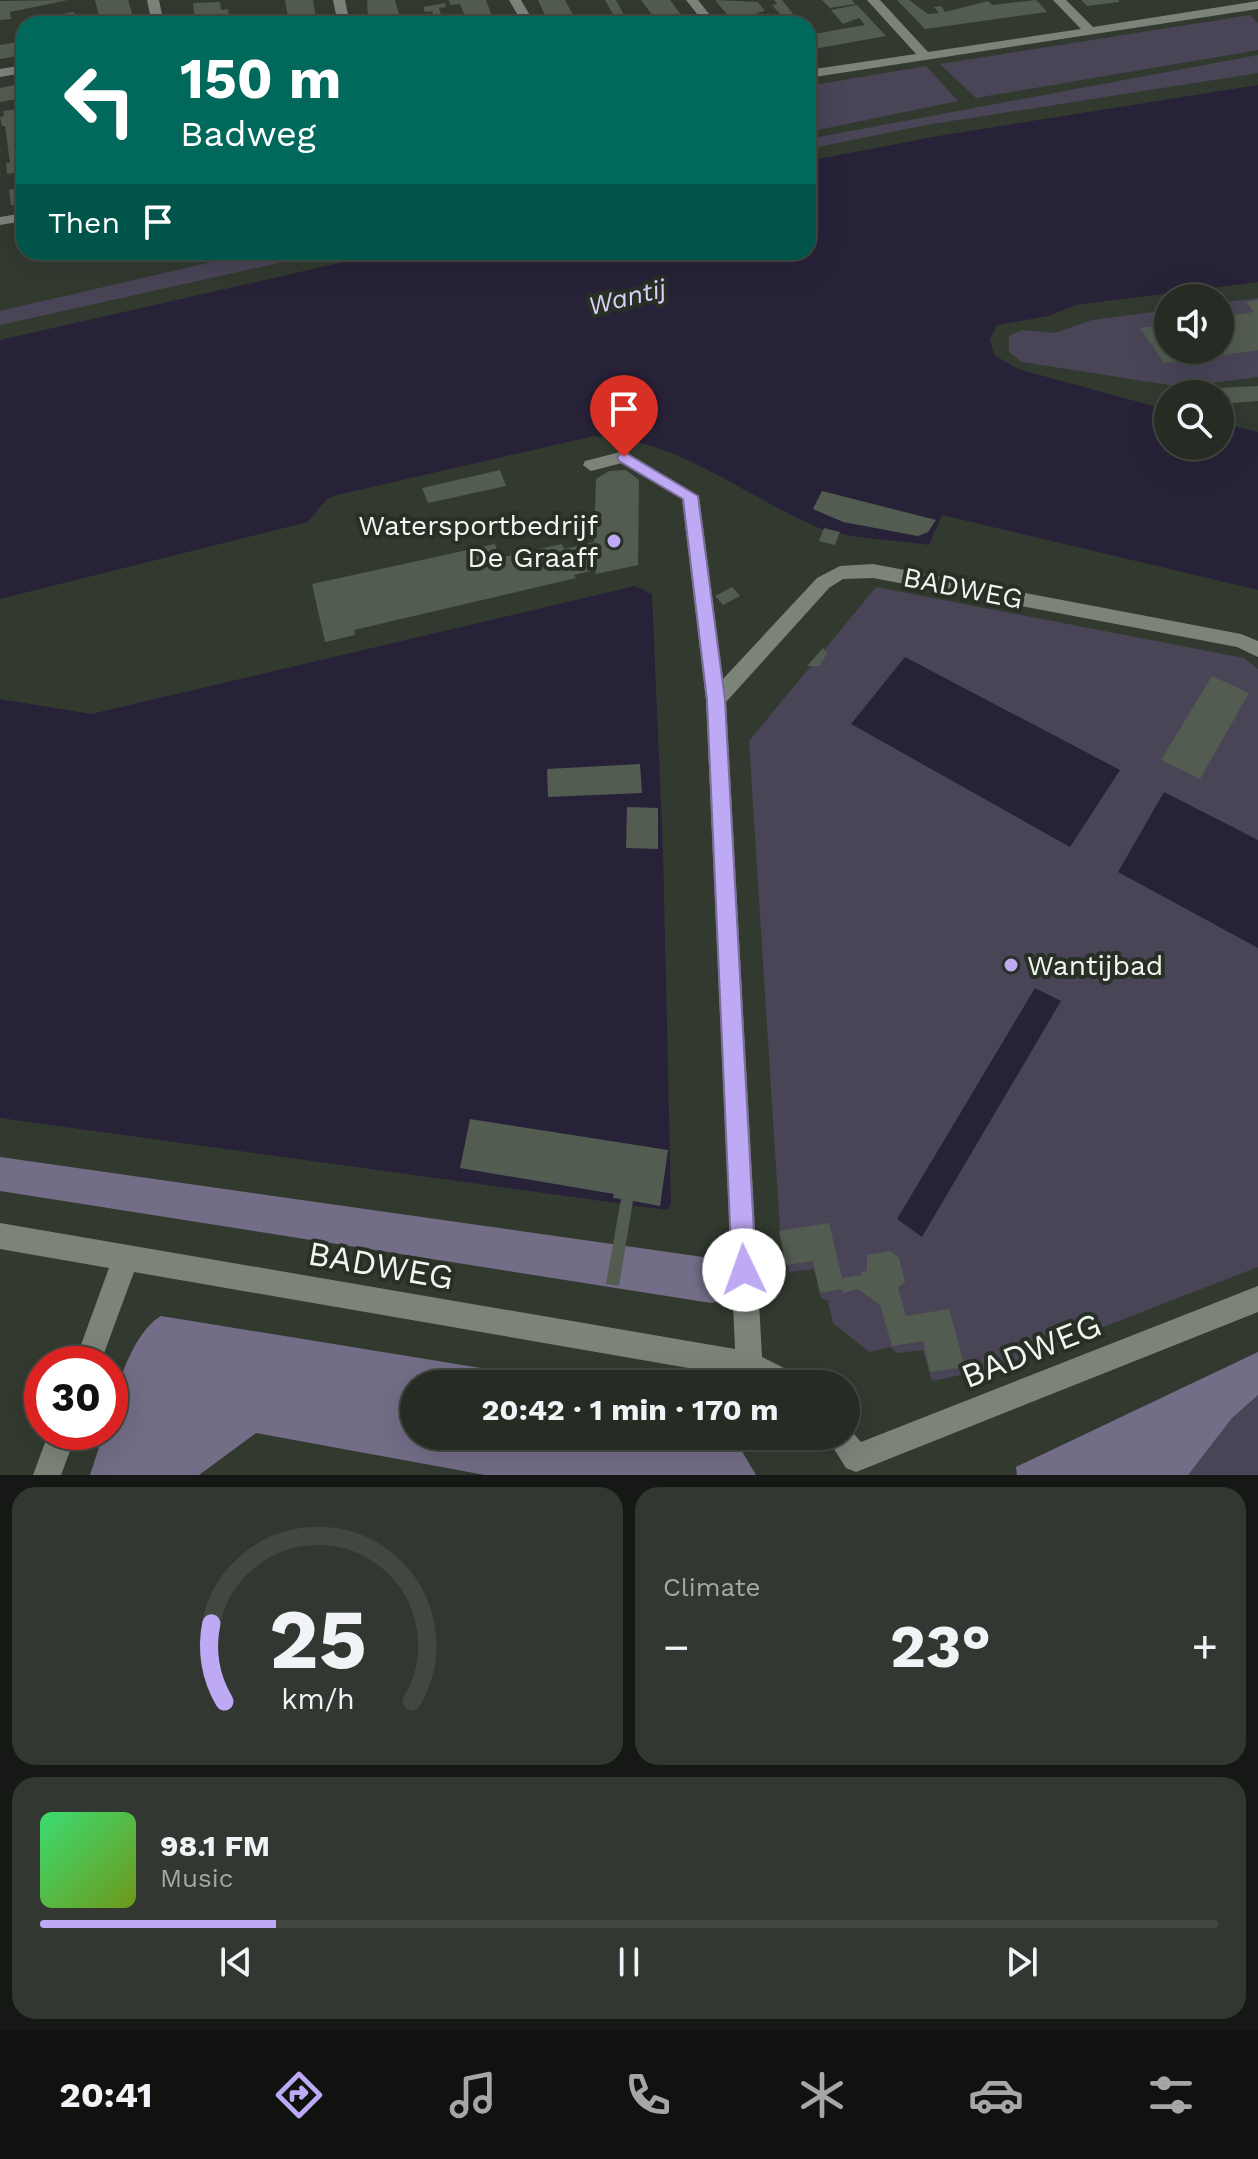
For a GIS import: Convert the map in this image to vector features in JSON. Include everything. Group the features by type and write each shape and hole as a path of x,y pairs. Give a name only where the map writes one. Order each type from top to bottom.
{"street":[{"path":"692,0 705,16"},
{"path":"873,0 923,54"},
{"path":"1059,0 1088,29"},
{"path":"816,73 1248,4"},
{"path":"591,465 624,457 690,496 716,700 749,1365"},
{"name":"BADWEG","path":"716,700 823,583 840,573 888,574 1241,641 1258,650"},
{"name":"BADWEG","path":"0,1236 749,1365 759,1370"},
{"path":"94,1346 126,1258"},
{"name":"BADWEG","path":"850,1456 1258,1299"},
{"path":"47,1475 56,1450"}],"shaded area":[{"path":"1250,15 1258,23 1258,50 976,98 940,64"},
{"path":"1258,55 1258,73 926,125 816,147 816,138"},
{"path":"926,66 958,101 816,130 816,85"},
{"path":"220,260 292,260 0,325 0,311"},
{"path":"1258,298 1258,377 1234,380 1154,380 1154,383 1022,362 1009,352 1009,336 1022,330 1055,333 1092,320 1154,312 1154,364 1234,364 1234,301"},
{"name":"Wantijbad","path":"876,587 1244,658 1258,669 1258,1267 1000,1367 932,1381 923,1350 897,1353 890,1347 869,1352 833,1323 828,1301 821,1298 814,1269 789,1272 780,1230 749,741"},
{"path":"0,1157 717,1259 718,1301 711,1303 0,1191"},
{"path":"161,1316 494,1370 400,1370 400,1450 741,1450 756,1475 485,1475 256,1433 199,1475 90,1475 98,1450 128,1450 128,1361 150,1324"},
{"path":"1258,1352 1258,1475 1017,1475 1016,1467"},
{"path":"1258,1352 1258,1395 1232,1418 1188,1475 1017,1475 1016,1467"}],"water":[{"name":"Wantij","path":"1258,85 1258,282 1234,285 1154,284 1154,295 1075,305 1049,316 997,325 990,339 994,355 1018,369 1154,406 1154,460 1234,460 1234,426 1258,432 1258,590 942,515 929,545 831,532 791,515 683,458 655,447 594,436 337,495 326,500 308,522 0,599 0,340 353,260 816,260 816,159 938,136"},
{"path":"635,586 652,594 663,851 671,1203 667,1210 0,1118 0,699 91,714"},
{"path":"905,657 1120,770 1070,847 851,724"},
{"path":"1164,792 1258,840 1258,948 1118,872"},
{"path":"1035,988 1061,1001 922,1237 897,1219"}],"building":[{"path":"68,0 10,12 11,19 0,20 0,1"},
{"path":"95,0 128,0 133,16 99,16"},
{"path":"285,0 313,0 316,16 288,16"},
{"path":"367,0 395,0 400,16 368,16"},
{"path":"449,0 486,0 492,16 453,16 464,14 460,4 450,5"},
{"path":"538,0 565,0 574,16 545,16"},
{"path":"605,0 616,0 624,15 614,16"},
{"path":"641,0 670,0 682,16 653,16"},
{"path":"715,0 758,2 765,11 756,13 759,16 728,16"},
{"path":"774,0 782,0 794,15 779,13 772,5 777,4"},
{"path":"822,0 852,0 855,4 830,8"},
{"path":"897,0 909,0 928,14 939,13 934,7 941,6 945,12 988,1 992,5 1036,0 1047,12 925,29"},
{"path":"1081,0 1119,0 1119,2 1087,6"},
{"path":"220,2 221,10 228,9 229,16 194,16 193,3"},
{"path":"445,3 446,7 439,8 442,16 434,16 432,11 425,12 423,7"},
{"path":"857,5 886,36 816,49 816,34 865,25 859,18 843,24 831,10"},
{"path":"74,12 76,16 49,16"},
{"path":"16,42 16,56 0,59 0,45"},
{"path":"16,85 16,99 0,102 0,88"},
{"path":"16,109 16,172 7,174 6,163 10,163 5,126 2,126 0,117 4,116 3,111"},
{"path":"16,189 16,205 11,205 9,190"},
{"path":"1258,300 1258,350 1234,353 1234,315 1254,312 1246,302"},
{"path":"1154,326 1154,348 1140,328"},
{"path":"1258,386 1258,401 1234,403 1234,387"},
{"path":"500,470 506,486 428,503 422,488"},
{"path":"626,470 639,480 638,565 596,574 595,570 574,575 576,578 354,630 355,635 325,642 312,584 495,544 499,558 562,544 564,549 594,542 596,479 609,471"},
{"path":"822,491 936,520 928,532 918,536 843,522 813,509"},
{"path":"824,528 840,532 835,545 819,541"},
{"path":"732,587 740,596 723,605 715,596"},
{"path":"823,648 827,654 819,666 807,666"},
{"path":"1212,676 1249,693 1200,779 1161,760"},
{"path":"640,764 642,793 548,797 547,769"},
{"path":"627,807 658,808 658,849 626,848"},
{"path":"470,1119 668,1150 660,1206 633,1201 619,1286 606,1284 621,1199 613,1198 614,1194 460,1168"},
{"path":"829,1223 842,1278 862,1275 861,1272 867,1271 867,1255 890,1251 899,1258 905,1282 898,1288 906,1316 949,1309 965,1367 930,1372 923,1341 892,1346 880,1305 858,1289 843,1293 842,1289 820,1293 813,1261 786,1265 779,1231"}],"place":[{"name":"Watersportbedrijf De Graaff","path":"614,541"},
{"name":"Wantijbad","path":"1011,965"}],"route":[{"path":"624,457 690,496 716,700 744,1270"}]}
